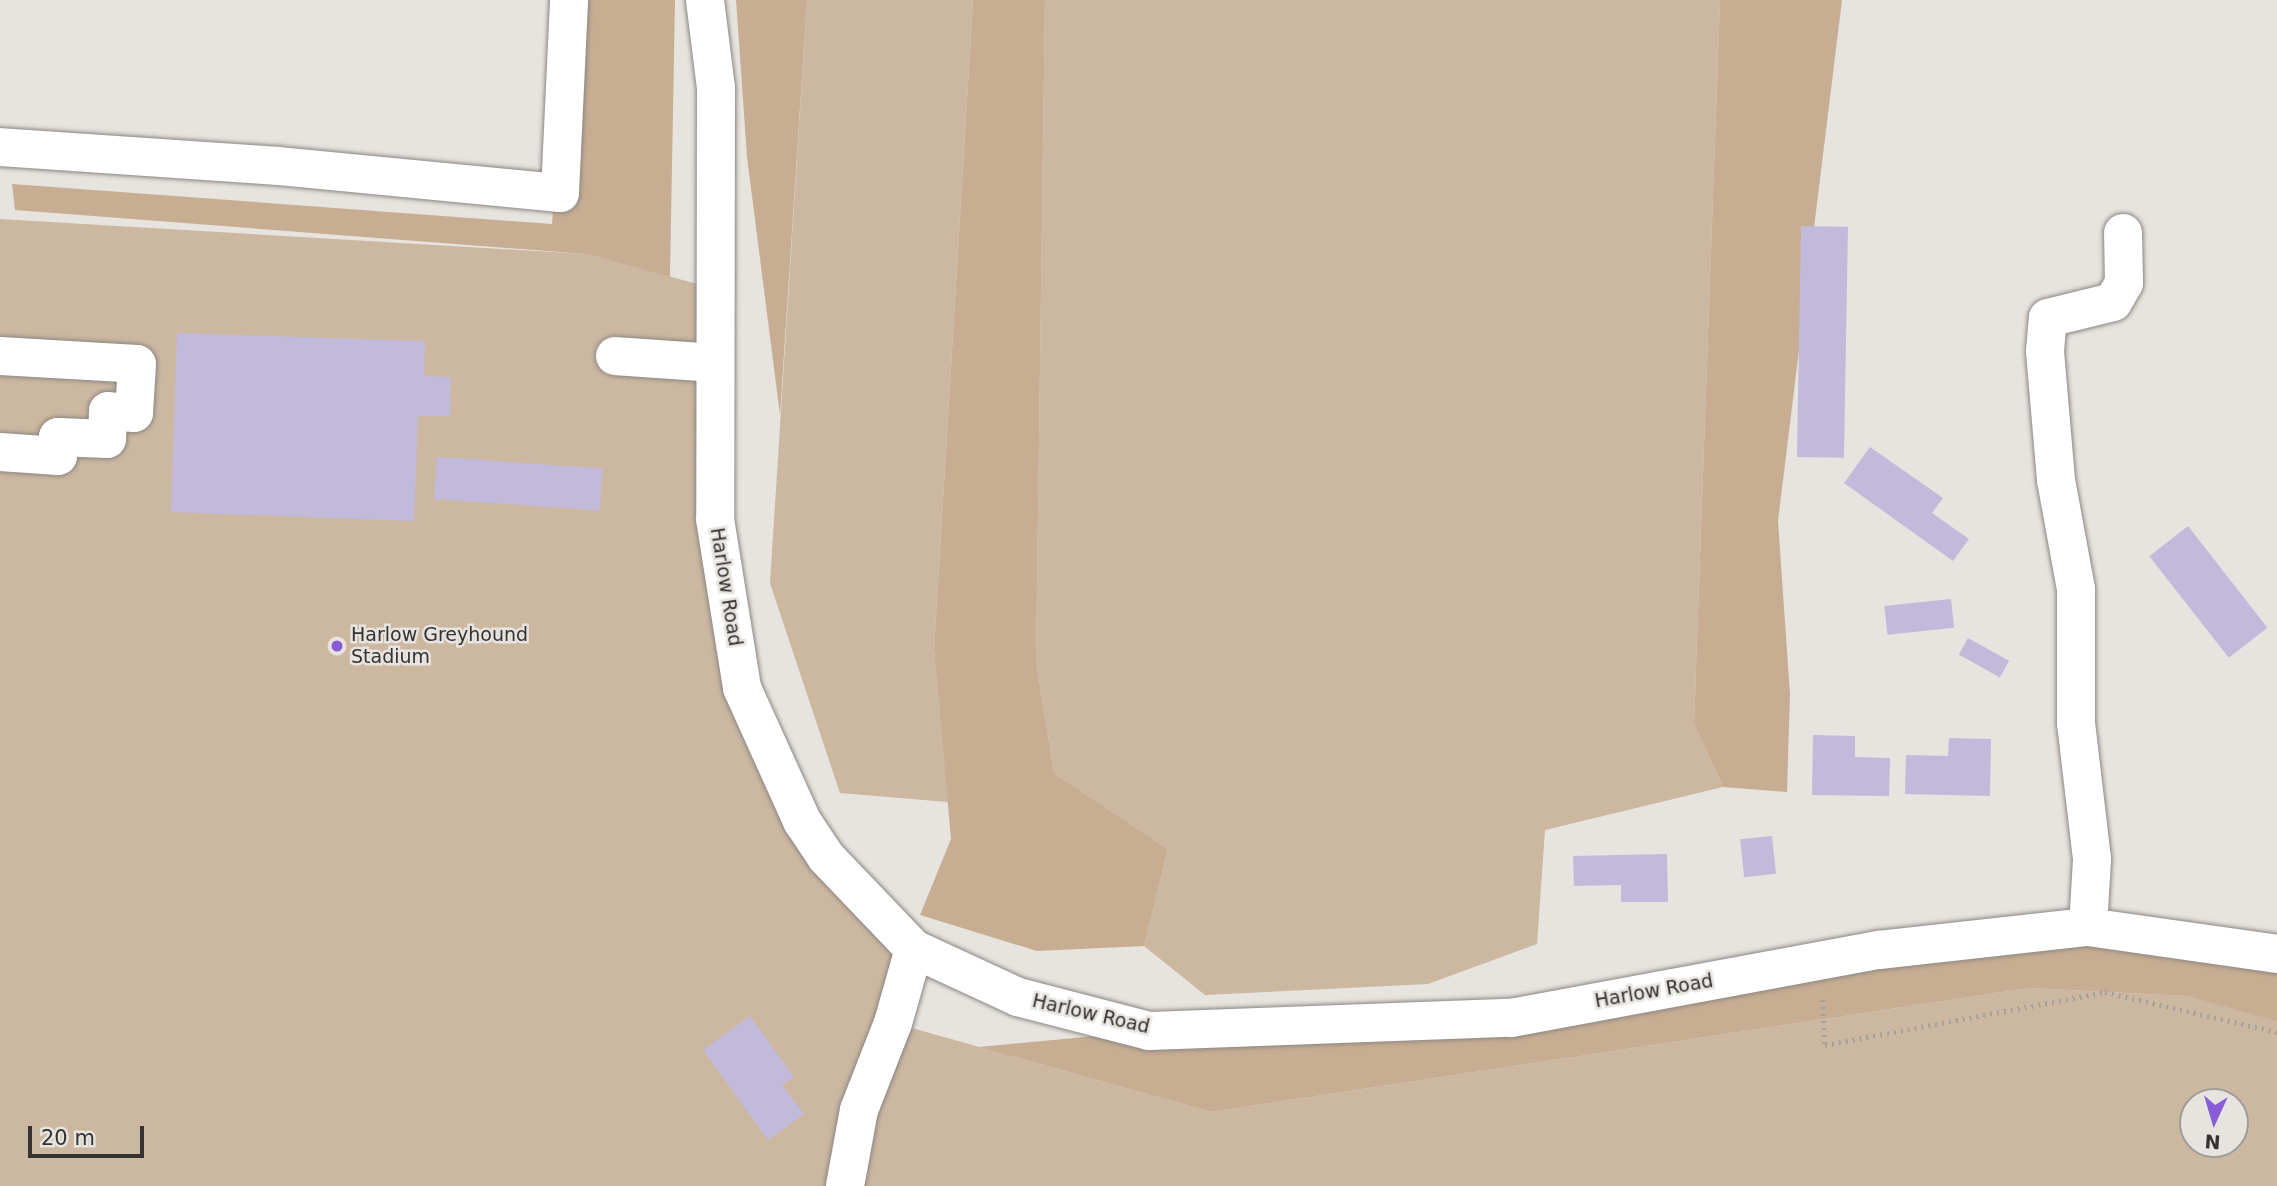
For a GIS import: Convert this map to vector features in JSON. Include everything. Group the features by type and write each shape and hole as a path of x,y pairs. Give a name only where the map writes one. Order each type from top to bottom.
{"street":[{"path":"0,147 278,166 560,193 569,0"},
{"name":"Harlow Road","path":"705,0 716,88 715,519 742,688 802,821 826,857 914,949 1018,997 1149,1031 1511,1018 1821,960 2088,927 2277,954"},
{"path":"2088,927 2092,859 2076,723 2076,589 2056,480 2045,380 2048,318 2113,302 2124,283 2123,233"},
{"path":"615,355 715,363"},
{"path":"0,356 137,364 134,413 108,411 107,439 58,437 58,456 0,452"},
{"path":"845,1186 859,1110 893,1023 914,949"}],"path":[{"path":"1821,960 1825,1045 2105,992 2277,1032"}],"shaded area":[{"path":"567,0 675,0 670,277 586,254 15,210 12,184 552,224"},
{"path":"736,0 807,0 780,415 747,157"},
{"path":"807,0 973,0 934,650 948,802 840,793 770,583"},
{"path":"973,0 1045,0 1036,661 1054,773 1168,849 1144,946 1037,951 920,915 951,839 934,650"},
{"path":"1045,0 1720,0 1694,724 1723,787 1545,830 1537,944 1428,984 1205,995 1144,946 1168,849 1054,773 1036,661"},
{"path":"1720,0 1842,0 1778,521 1790,694 1787,792 1723,787 1694,724"},
{"path":"0,219 586,254 716,289 715,443 772,764 914,949 894,1023 1211,1112 2029,988 2186,996 2277,1020 2277,1186 0,1186"},
{"path":"2036,932 2277,954 2277,1021 2186,996 2029,988 1211,1112 979,1047 1149,1031 1418,1021"}],"building":[{"path":"1801,226 1848,227 1844,458 1797,457"},
{"path":"177,333 425,341 424,376 451,377 450,416 418,416 414,521 171,512"},
{"path":"1870,447 1943,498 1932,513 1969,539 1953,561 1844,483"},
{"path":"437,457 603,469 600,510 434,499"},
{"path":"2188,526 2267,628 2229,658 2149,556"},
{"path":"1951,599 1954,628 1887,635 1884,606"},
{"path":"1968,638 2009,661 2000,677 1959,655"},
{"path":"1813,735 1855,736 1855,757 1890,758 1889,796 1812,795"},
{"path":"1949,738 1991,739 1990,796 1905,794 1906,755 1948,756"},
{"path":"1772,836 1776,874 1744,877 1740,839"},
{"path":"1667,854 1668,902 1621,902 1621,885 1574,886 1573,856"},
{"path":"750,1016 794,1077 782,1085 804,1114 768,1140 703,1050"}],"place":[{"name":"Harlow Greyhound Stadium","path":"337,646"}]}
